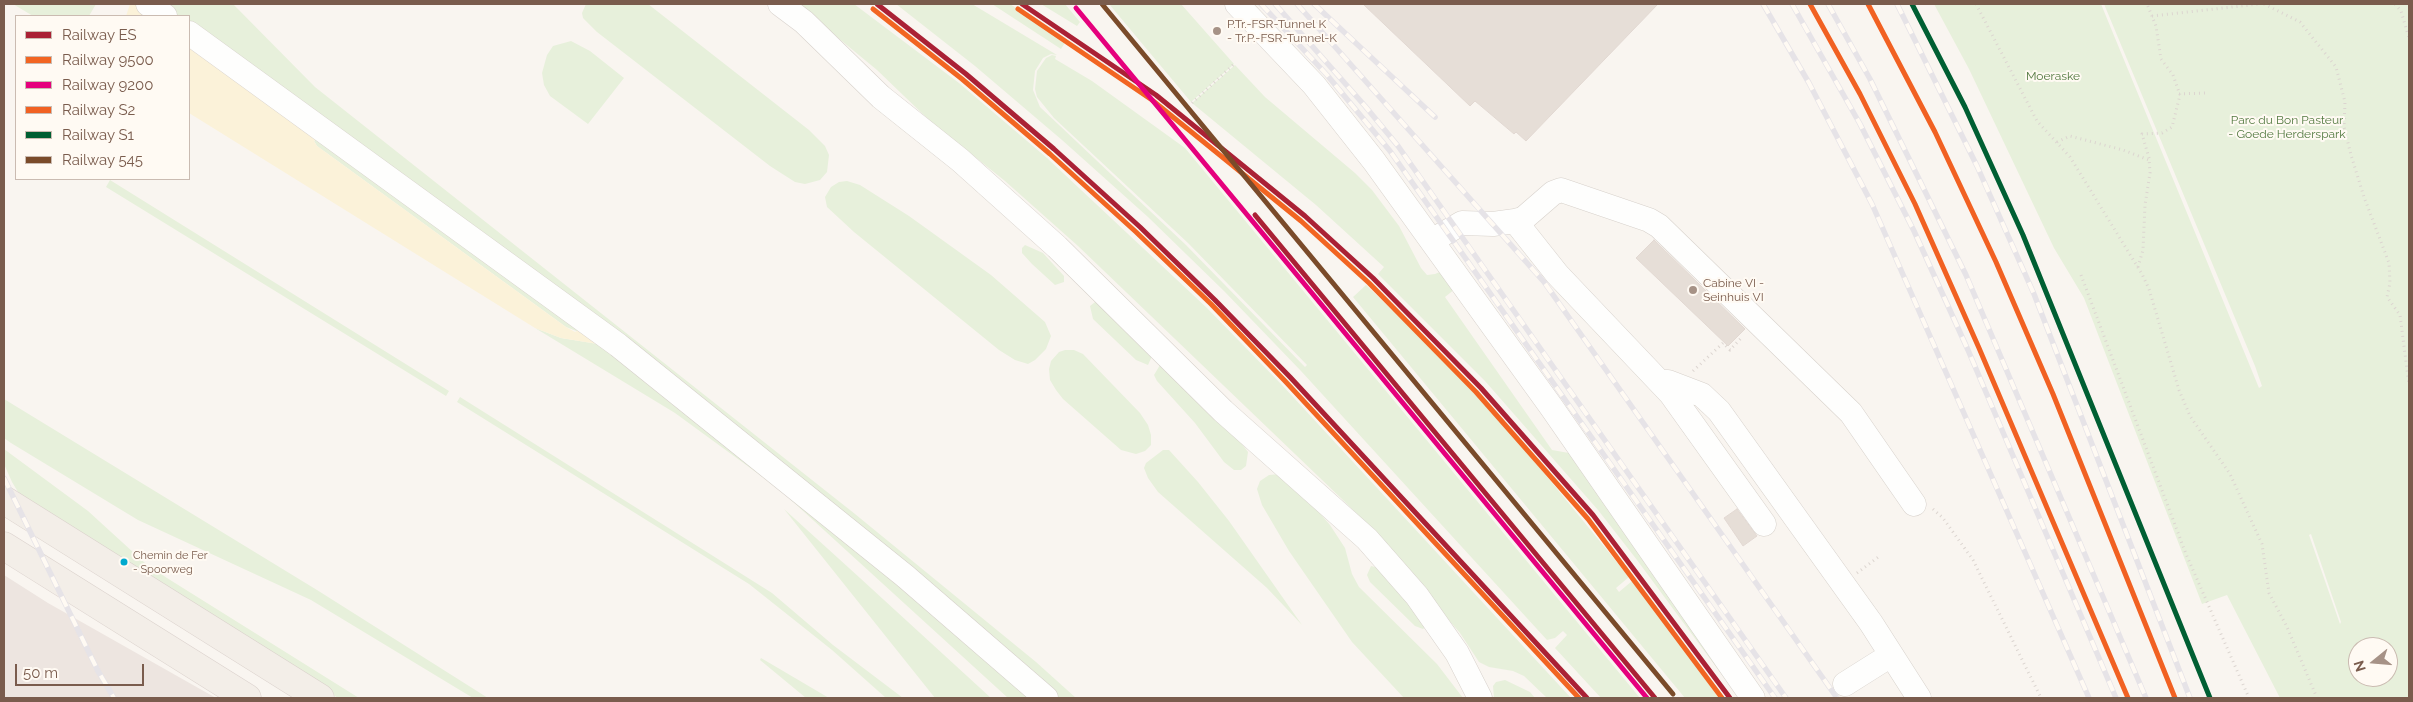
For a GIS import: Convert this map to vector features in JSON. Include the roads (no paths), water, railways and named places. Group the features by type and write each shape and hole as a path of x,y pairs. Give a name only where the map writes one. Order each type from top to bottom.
{"main road":[{"path":"4,500 320,698"},
{"path":"4,546 247,698"}],"lane":[{"path":"148,4 164,15"},
{"path":"780,4 804,22 881,96 960,160 1057,247 1223,411 1367,539 1417,596 1457,653 1480,698"},
{"path":"1237,4 1288,56 1344,122 1433,240 1753,698"},
{"path":"190,34 618,346 905,576 1046,698"},
{"path":"1433,240 1462,223 1493,224 1524,219 1553,193 1562,190 1649,220 1659,226 1758,321 1850,413 1914,504"},
{"path":"1514,221 1557,274 1662,382 1686,412 1764,524"},
{"path":"1662,382 1668,382 1707,398 1719,411 1843,584 1919,698"},
{"path":"1845,684 1891,655"}],"railway":[{"path":"1261,4 1327,75 1390,151 1775,698"},
{"path":"1275,4 1398,146 1786,698"},
{"path":"1297,4 1544,282 1837,698"},
{"path":"1314,4 1435,117"},
{"path":"1763,4 1809,83 1872,204 2089,698"},
{"path":"1792,4 1860,124 1914,231 1968,350 2116,698"},
{"path":"1828,4 1870,79 1966,275 2146,698"},
{"path":"1897,4 1977,166 2034,294 2190,698"},
{"path":"4,478 98,671 114,698"}],"rail line":[{"name":"ES","path":"877,4 966,74 1054,149 1140,227 1215,300 1290,377 1587,698"},
{"name":"ES","path":"1022,4 1156,95 1305,216 1373,278 1481,388 1593,515 1730,698"},
{"name":"545","path":"1102,4 1673,694"},
{"name":"S2","path":"1810,4 1860,94 1915,204 1979,348 2128,698"},
{"name":"S2","path":"1868,4 1935,132 1996,262 2053,394 2175,698"},
{"name":"S1","path":"1912,4 1965,107 2023,235 2210,698"},
{"name":"9200","path":"1076,8 1647,698"},
{"name":"9500","path":"873,9 962,79 1050,154 1136,232 1211,304 1285,381 1579,698"},
{"name":"9500","path":"1018,9 1152,100 1301,221 1369,283 1476,392 1588,519 1722,698"},
{"name":"ES","path":"1255,215 1655,698"}],"place":[{"name":"P.Tr.-FSR-Tunnel K - Tr.P.-FSR-Tunnel-K","path":"1217,31"},
{"name":"Cabine VI - Seinhuis VI","path":"1693,290"},
{"name":"Chemin de Fer - Spoorweg","path":"124,562"}],"park label":[{"name":"Moeraske","path":"2053,76"},
{"name":"Parc du Bon Pasteur - Goede Herderspark","path":"2287,127"}]}
